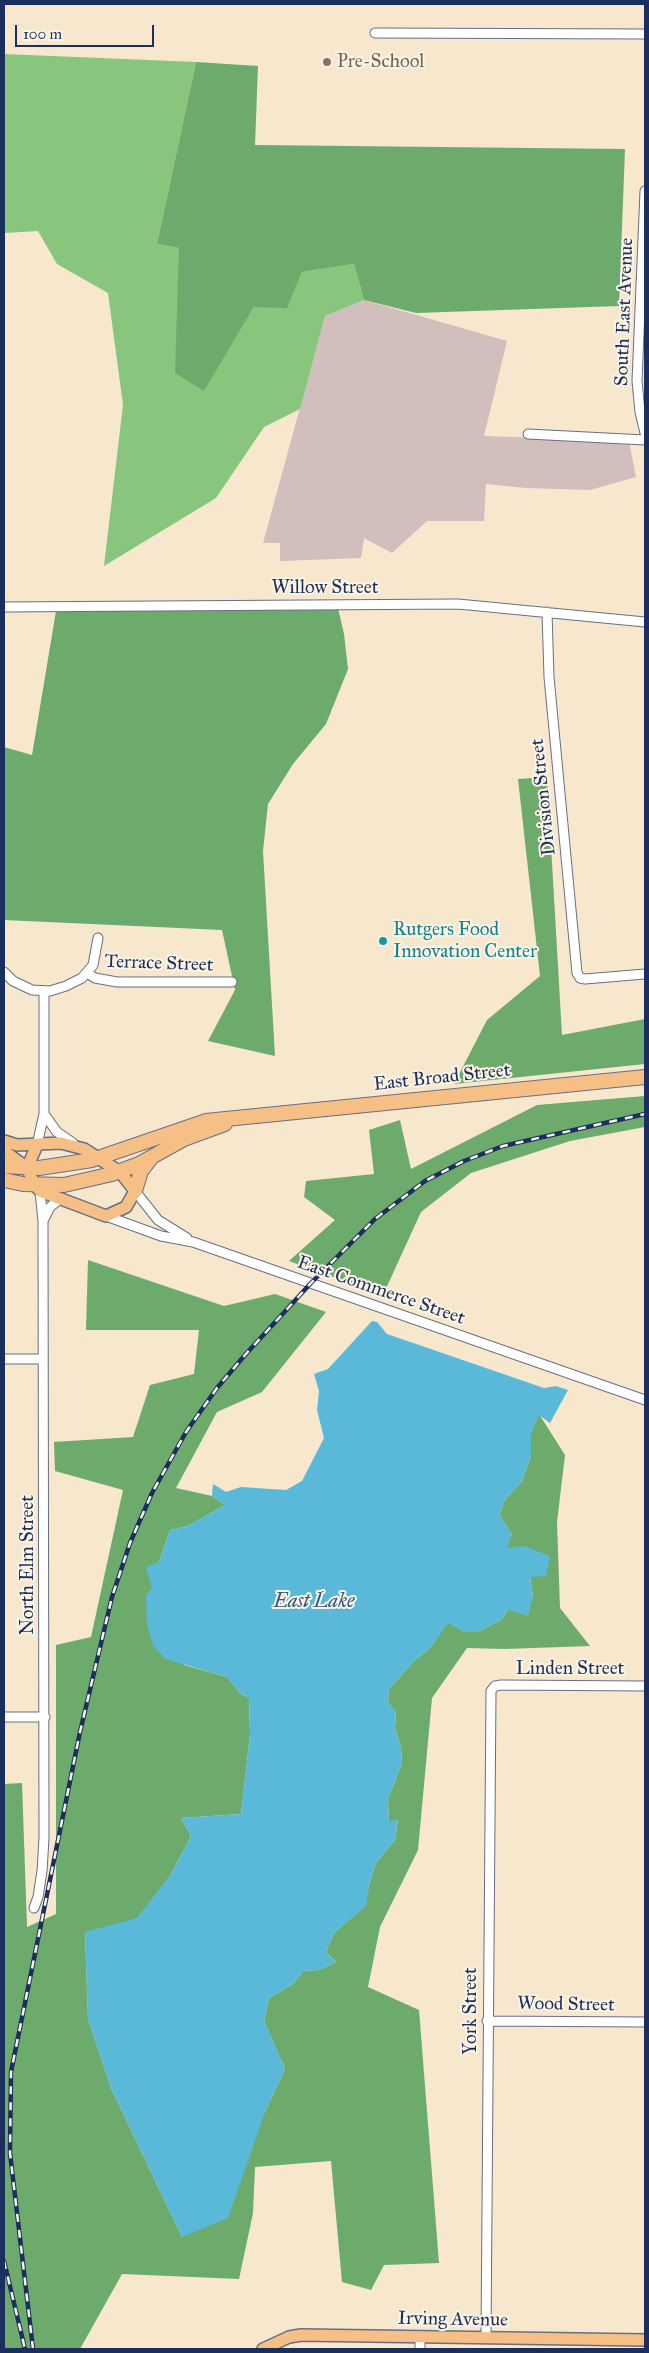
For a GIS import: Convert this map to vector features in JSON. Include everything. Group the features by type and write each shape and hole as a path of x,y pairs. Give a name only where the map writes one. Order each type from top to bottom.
{"highway":[{"name":"East Broad Street","path":"4,1180 38,1188 64,1185 120,1172 157,1148 206,1121 645,1077"},
{"name":"East Broad Street","path":"4,1166 27,1168 78,1163 99,1157 157,1148"},
{"path":"135,1191 141,1170 157,1148"}],"main road":[{"path":"4,1142 17,1145 60,1143 84,1149 120,1172 135,1191 126,1207 106,1216 60,1199 38,1188 27,1168 4,1150"},
{"path":"27,1168 38,1145"},
{"name":"Irving Avenue","path":"263,2349 290,2337 300,2335 645,2340"}],"street":[{"path":"375,33 645,34"},
{"name":"South East Avenue","path":"645,191 642,364 637,381 640,412 645,433"},
{"path":"528,434 645,440"},
{"name":"Willow Street","path":"4,607 458,604 645,622"},
{"name":"Division Street","path":"547,612 549,678 576,965 580,978 593,979 645,974"},
{"path":"4,972 21,986 44,992 75,982 87,973 96,956 98,938"},
{"name":"Terrace Street","path":"87,973 95,978 117,982 232,982"},
{"path":"38,1145 44,1114 44,992"},
{"path":"44,1114 60,1136 84,1149"},
{"name":"North Elm Street","path":"34,1908 38,1898 42,1871 45,1717 43,1221 38,1188"},
{"path":"135,1191 158,1220 193,1242"},
{"path":"43,1221 50,1207 60,1199"},
{"name":"East Commerce Street","path":"106,1216 161,1236 193,1242 645,1400"},
{"path":"4,1359 43,1359"},
{"name":"Linden Street","path":"495,1686 645,1686"},
{"name":"York Street","path":"486,2338 490,1699 491,1691 495,1686"},
{"path":"4,1717 45,1717"},
{"name":"Wood Street","path":"487,2021 645,2022"},
{"path":"420,2336 420,2349"}],"shaded area":[{"path":"364,300 507,341 484,436 629,441 636,477 590,490 526,488 486,484 484,521 427,521 392,553 364,538 361,558 280,561 280,543 263,543 325,316"}],"green space":[{"path":"4,54 196,62 157,244 179,248 179,300 204,390 254,307 287,307 302,272 354,264 364,300 325,316 300,409 264,427 216,498 104,566 123,405 108,293 57,264 38,231 4,233"},
{"path":"196,62 258,66 255,145 625,149 619,306 416,313 364,300 354,264 302,272 287,308 254,307 204,391 175,373 179,248 157,244"},
{"path":"337,604 344,634 348,669 326,724 293,764 268,804 263,851 275,1056 208,1041 235,990 222,930 4,920 4,747 32,755 56,611"},
{"path":"547,777 562,1035 645,1019 645,1064 454,1084 487,1020 540,976 518,779"},
{"path":"645,1096 645,1127 570,1141 471,1173 421,1212 383,1295 289,1261 335,1220 304,1197 306,1181 374,1174 369,1130 400,1120 411,1169 537,1105"},
{"path":"88,1260 224,1306 275,1294 326,1312 262,1392 217,1412 176,1488 212,1496 225,1505 188,1526 170,1530 159,1562 184,1665 227,1677 241,1694 249,1698 250,1735 241,1814 181,1818 191,1836 170,1876 137,1919 85,1933 88,2019 111,2088 182,2237 265,2112 285,2069 264,2021 269,1998 293,1984 303,1971 319,1970 336,1962 326,1952 334,1933 365,1906 376,1863 395,1840 398,1820 389,1822 388,1799 402,1763 401,1748 395,1728 396,1712 388,1703 389,1689 414,1661 430,1648 448,1622 464,1632 478,1632 501,1620 508,1610 533,1597 530,1577 506,1549 512,1534 499,1515 505,1500 522,1481 531,1456 531,1433 539,1414 565,1455 557,1522 560,1608 590,1646 505,1649 467,1648 432,1698 418,1850 380,1927 368,1987 419,2010 439,2263 384,2265 371,2290 342,2282 331,2161 255,2167 253,2213 239,2279 122,2274 80,2349 4,2349 4,1784 22,1783 27,1927 56,1914 56,1645 91,1637 123,1490 55,1471 54,1442 133,1437 150,1385 194,1374 199,1330 86,1330"}],"water":[{"name":"East Lake","path":"372,1321 377,1322 387,1334 544,1388 556,1386 568,1390 550,1423 539,1415 531,1433 531,1456 522,1481 505,1500 499,1515 512,1534 507,1548 524,1546 550,1556 546,1576 530,1577 533,1597 528,1616 508,1610 501,1620 478,1632 464,1632 448,1623 430,1648 414,1661 389,1689 388,1703 396,1711 395,1728 401,1748 402,1763 388,1799 389,1822 398,1819 395,1840 376,1863 369,1885 366,1906 334,1933 326,1952 336,1962 319,1970 303,1971 293,1984 269,1998 264,2021 285,2069 265,2112 228,2218 182,2237 111,2088 88,2019 85,1932 137,1918 170,1876 191,1836 181,1818 241,1814 250,1735 249,1698 241,1694 227,1677 165,1659 153,1645 147,1624 146,1596 152,1588 146,1567 159,1562 170,1530 188,1526 225,1505 212,1496 213,1484 226,1492 241,1487 286,1490 302,1481 324,1438 317,1410 319,1391 314,1374 328,1369"}],"railway":[{"path":"33,2349 10,2153 11,2072 80,1732 112,1597 130,1543 152,1493 186,1432 217,1388 311,1283 375,1219 425,1181 464,1161 503,1146 645,1114"},
{"path":"4,2261 25,2349"}],"place":[{"name":"Pre-School","path":"327,62"},
{"name":"Rutgers Food Innovation Center","path":"383,941"}]}
